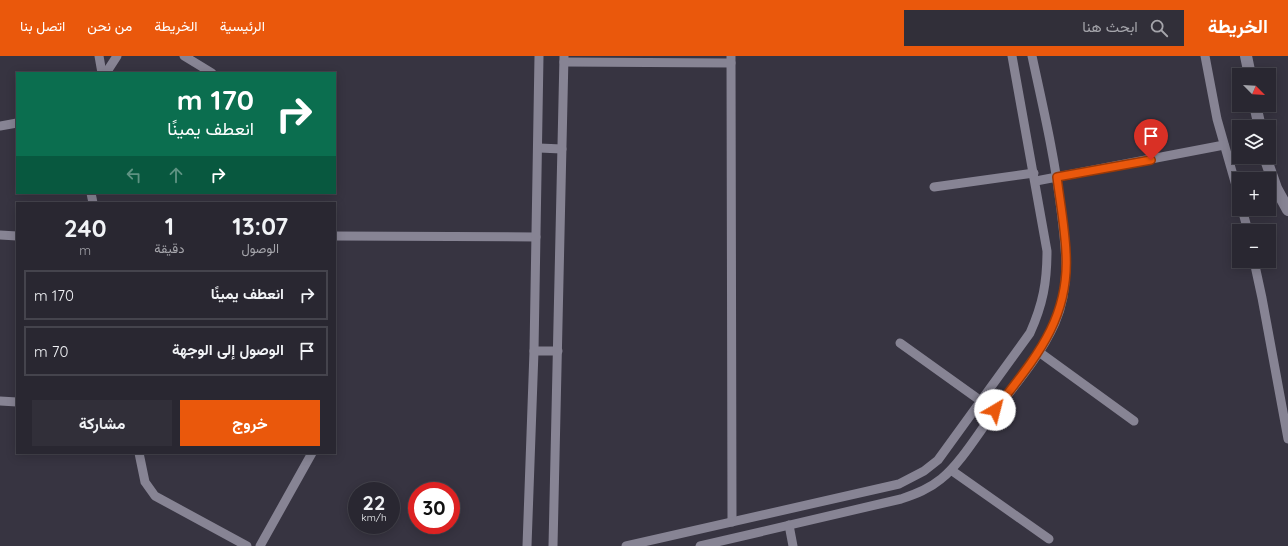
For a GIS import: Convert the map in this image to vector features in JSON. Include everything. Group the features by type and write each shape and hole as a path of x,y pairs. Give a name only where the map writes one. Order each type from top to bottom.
{"street":[{"path":"99,56 102,72"},
{"path":"107,72 117,56"},
{"path":"184,56 210,72"},
{"path":"527,546 539,148 539,56"},
{"path":"626,546 899,484 924,471 938,460 1030,333 1039,314 1045,293 1047,251 1012,56"},
{"path":"700,546 901,499 930,487 951,470 1039,352 1048,337 1061,305 1066,276 1066,253 1057,177 1032,56"},
{"path":"1205,56 1217,119 1232,172"},
{"path":"1246,56 1249,68"},
{"path":"553,546 564,59 731,59 732,522"},
{"path":"0,126 16,123"},
{"path":"934,187 1057,177 1224,145"},
{"path":"539,148 562,149"},
{"path":"1268,164 1276,188 1288,210"},
{"path":"0,235 16,236"},
{"path":"336,236 536,237"},
{"path":"1256,268 1288,439"},
{"path":"900,343 981,400"},
{"path":"534,351 558,351"},
{"path":"1039,352 1134,421"},
{"path":"0,401 16,402"},
{"path":"139,454 145,482 155,496 247,546"},
{"path":"260,546 311,454"},
{"path":"951,470 1050,539"},
{"path":"909,480 918,493"},
{"path":"789,525 793,546"}],"route":[{"path":"995,410 1039,352 1048,337 1061,305 1067,271 1057,177 1151,160"}]}
